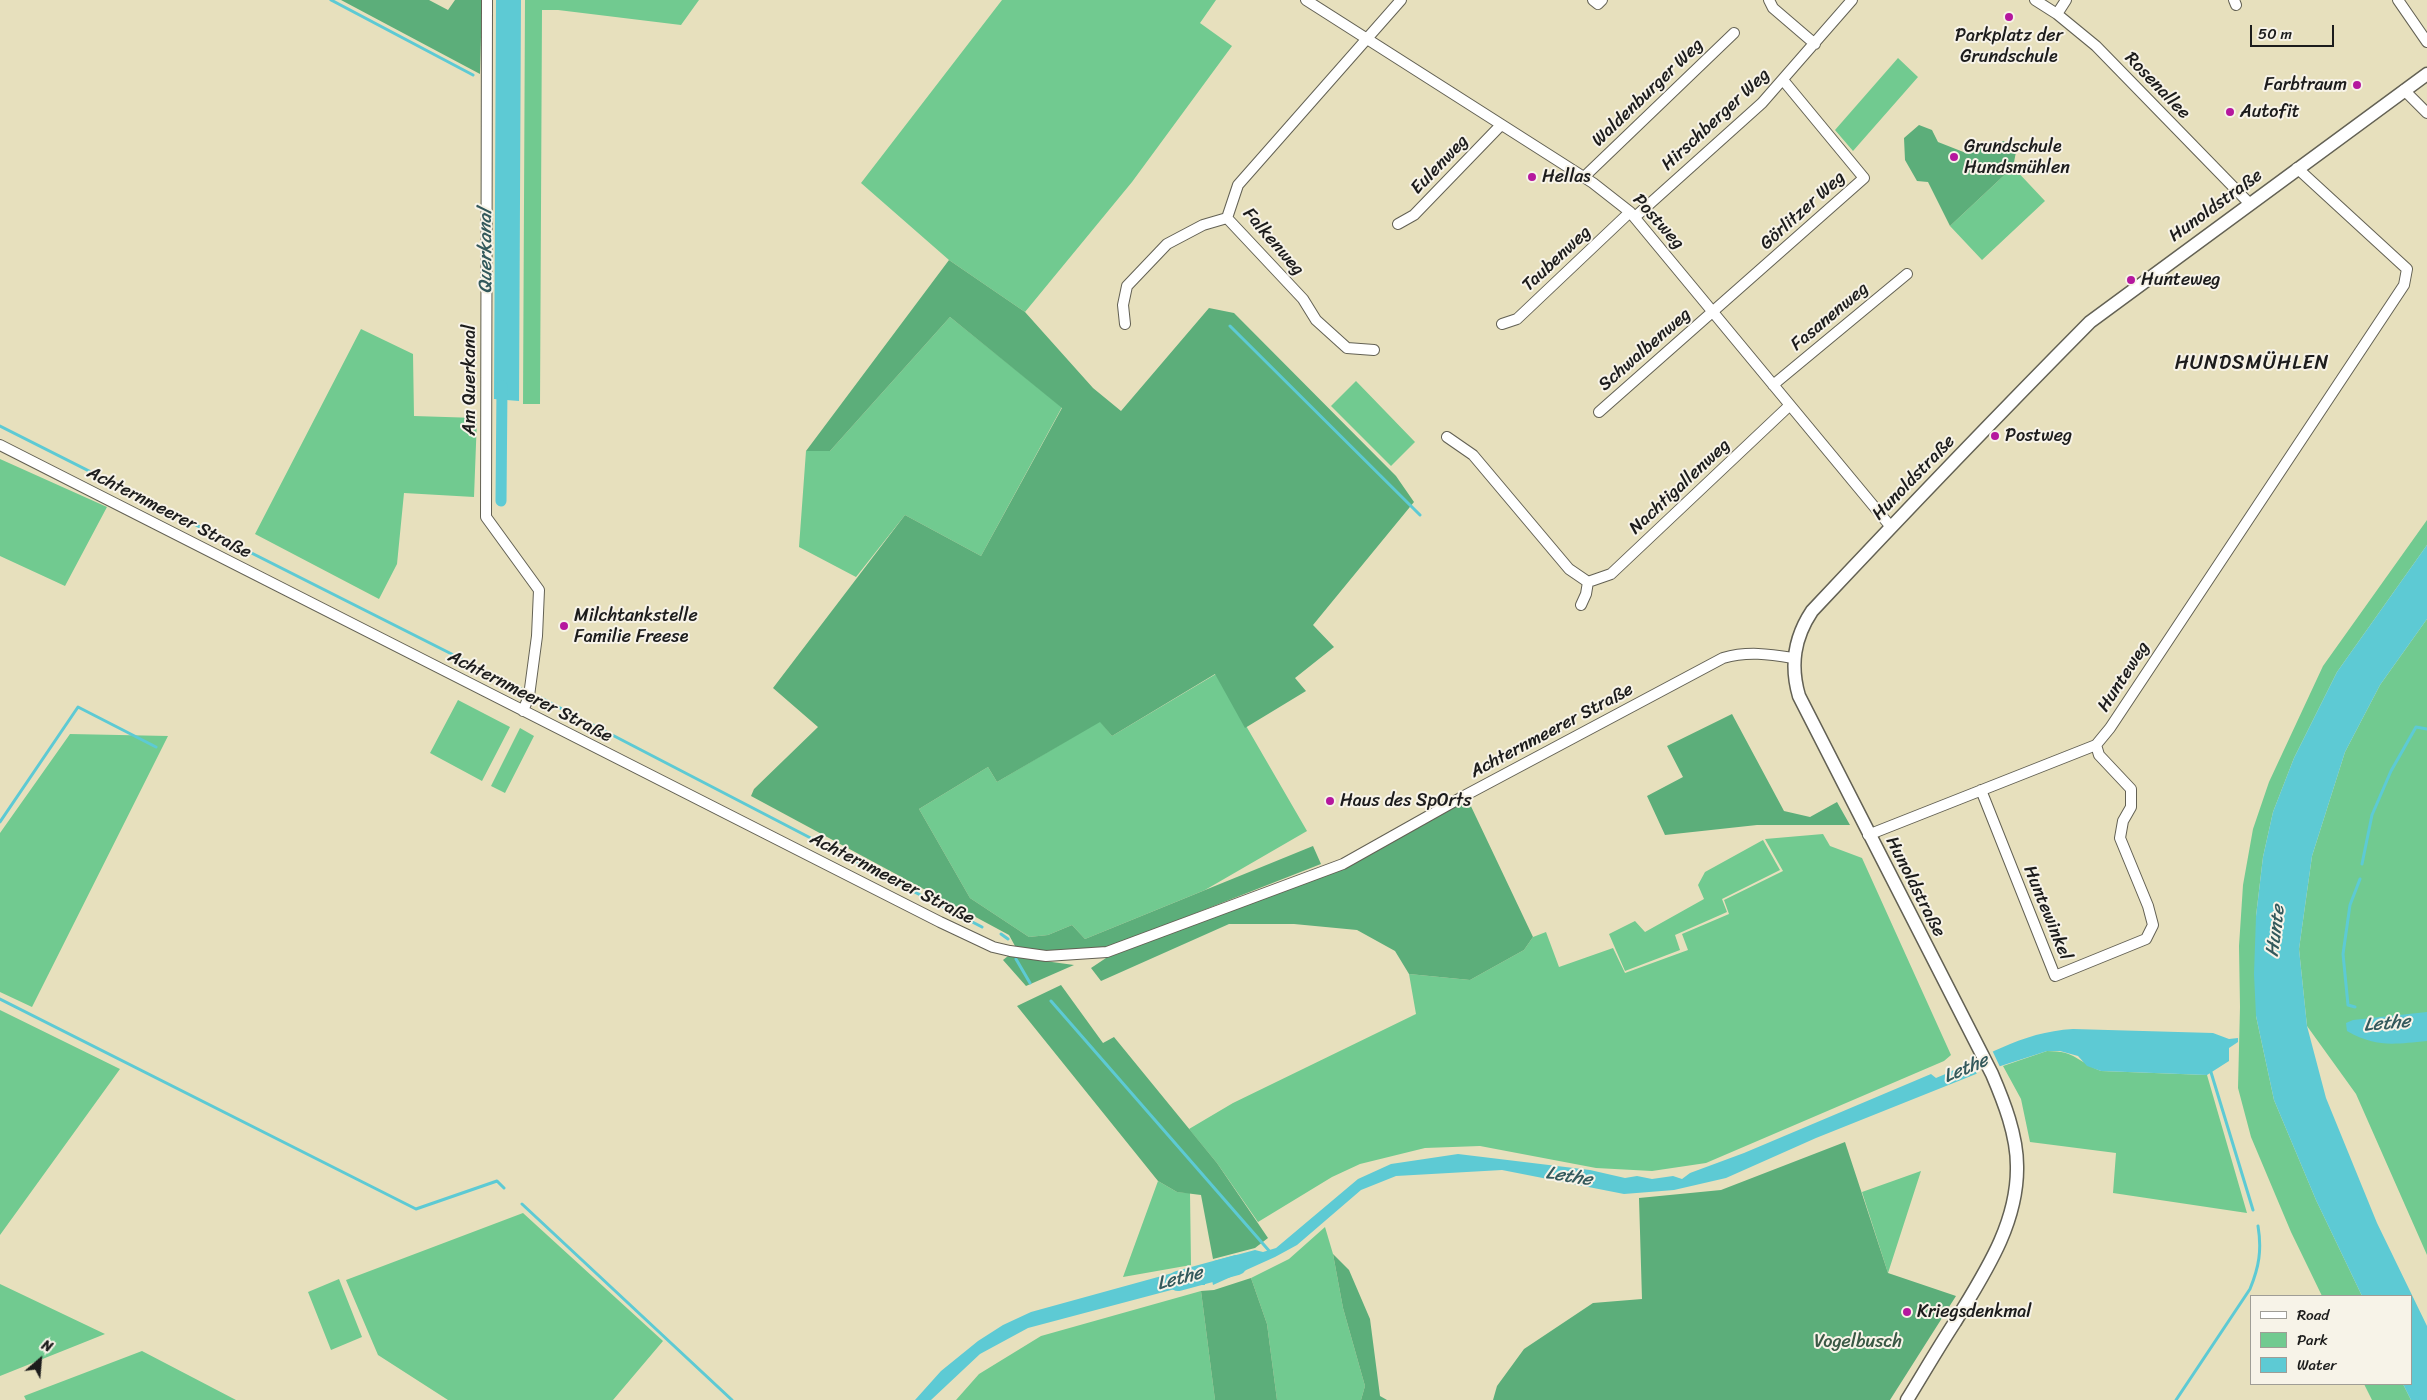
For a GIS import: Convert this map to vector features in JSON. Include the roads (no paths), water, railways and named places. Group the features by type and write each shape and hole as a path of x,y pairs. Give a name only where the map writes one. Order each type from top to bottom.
{"street":[{"name":"Am Querkanal","path":"487,0 486,516 539,590 529,696 523,711"},
{"name":"Postweg","path":"1306,0 1584,177 1633,214 1789,406 1891,527"},
{"name":"Falkenweg","path":"1374,350 1347,348 1316,320 1303,299 1228,218 1238,185 1401,0"},
{"path":"1593,0 1598,4 1602,0"},
{"path":"1769,0 1772,8 1815,44"},
{"name":"Hirschberger Weg","path":"1633,214 1755,110 1784,80 1852,0"},
{"name":"Rosenallee","path":"2035,0 2057,14 2096,46 2249,203"},
{"path":"2057,14 2066,0"},
{"path":"2398,0 2427,42"},
{"name":"Waldenburger Weg","path":"1584,177 1734,33"},
{"name":"Hunoldstraße","path":"1907,1400 1981,1280 1997,1250 2016,1194 2018,1164 2002,1098 1992,1074 1868,835 1799,696 1794,678 1793,658 1802,626 1812,611 1891,527 2041,369 2090,322 2249,203 2427,74"},
{"name":"Görlitzer Weg","path":"1713,313 1864,178 1784,80"},
{"path":"2404,90 2427,113"},
{"name":"Eulenweg","path":"1398,224 1414,215 1501,125"},
{"name":"Hunteweg","path":"1868,835 2096,745 2110,728 2404,285 2407,269 2297,168"},
{"name":"Taubenweg","path":"1502,324 1517,319 1633,214"},
{"path":"1125,324 1123,305 1127,286 1161,251 1168,244 1203,226 1228,218"},
{"name":"Fasanenweg","path":"1773,385 1907,274"},
{"name":"Schwalbenweg","path":"1599,412 1713,313"},
{"name":"Nachtigallenweg","path":"1588,582 1612,574 1789,406"},
{"path":"1447,437 1473,455 1568,569 1588,582 1586,594 1581,605"},
{"name":"Achternmeerer Straße","path":"0,445 993,947 1046,956 1094,955 1107,952 1343,864 1464,796 1723,658 1737,654 1766,653 1793,658"},
{"name":"Huntewinkel","path":"1981,790 2055,976 2146,939 2153,925 2148,906 2120,838 2123,821 2131,807 2131,789 2099,755 2096,745"}],"water":[{"path":"496,0 521,0 519,401 494,399"},
{"name":"Hunte","path":"2427,545 2427,619 2380,685 2345,752 2312,856 2299,949 2307,1026 2326,1098 2377,1223 2412,1295 2362,1295 2316,1200 2274,1100 2256,1016 2254,974 2256,916 2263,857 2273,812 2294,758 2337,672"},
{"path":"2427,1012 2427,1041 2386,1044 2368,1040 2347,1031 2346,1023 2353,1020"},
{"path":"2073,1029 2213,1033 2229,1039 2238,1038 2238,1042 2229,1048 2229,1061 2207,1075 2101,1071 2087,1066 2078,1056 2060,1051 2047,1051 1976,1074 1816,1138 1726,1178 1674,1190 1624,1194 1502,1170 1396,1176 1361,1190 1297,1245 1213,1285 1210,1270 1214,1261 1255,1250 1263,1252 1276,1248 1358,1179 1391,1164 1458,1154 1590,1170 1625,1178 1637,1176 1652,1179 1673,1176 1682,1179 1690,1173 1744,1153 1931,1074 1936,1078 2003,1047 2036,1035"},
{"path":"1187,1269 1203,1271 1205,1285 1190,1285 1028,1328 980,1354 931,1400 915,1400 941,1371 978,1341 1003,1325 1031,1312"},
{"path":"2412,1295 2427,1326 2427,1400 2411,1400 2404,1385 2412,1385"}],"waterway":[{"path":"331,0 473,75"},
{"path":"1230,326 1420,515"},
{"name":"Querkanal","path":"501,501 502,386"},
{"path":"0,426 521,689"},
{"path":"541,698 982,927"},
{"path":"0,822 78,707 156,747"},
{"path":"2362,864 2372,815 2391,771 2416,727 2427,729"},
{"path":"2355,1007 2348,1005 2343,954 2350,905 2360,879"},
{"path":"1001,934 1008,939"},
{"path":"1016,959 1030,983"},
{"path":"0,999 416,1209 497,1181 504,1188"},
{"path":"1051,1001 1271,1253"},
{"path":"2210,1069 2253,1210"},
{"path":"522,1204 732,1400"},
{"path":"2176,1400 2250,1289 2259,1258 2258,1226"},
{"name":"Lethe","path":"1178,1281 1237,1265"}],"place":[{"name":"Parkplatz der Grundschule","path":"2009,17"},
{"name":"Farbtraum","path":"2357,85"},
{"name":"Autofit","path":"2230,112"},
{"name":"Grundschule Hundsmühlen","path":"1954,157"},
{"name":"Hellas","path":"1532,177"},
{"name":"Hunteweg","path":"2131,280"},
{"name":"Postweg","path":"1995,436"},
{"name":"Milchtankstelle Familie Freese","path":"564,626"},
{"name":"Haus des SpOrts","path":"1330,801"},
{"name":"Kriegsdenkmal","path":"1907,1312"}],"district":[{"name":"HUNDSMÜHLEN","path":"2252,364"}],"park label":[{"name":"Vogelbusch","path":"1858,1342"}]}
